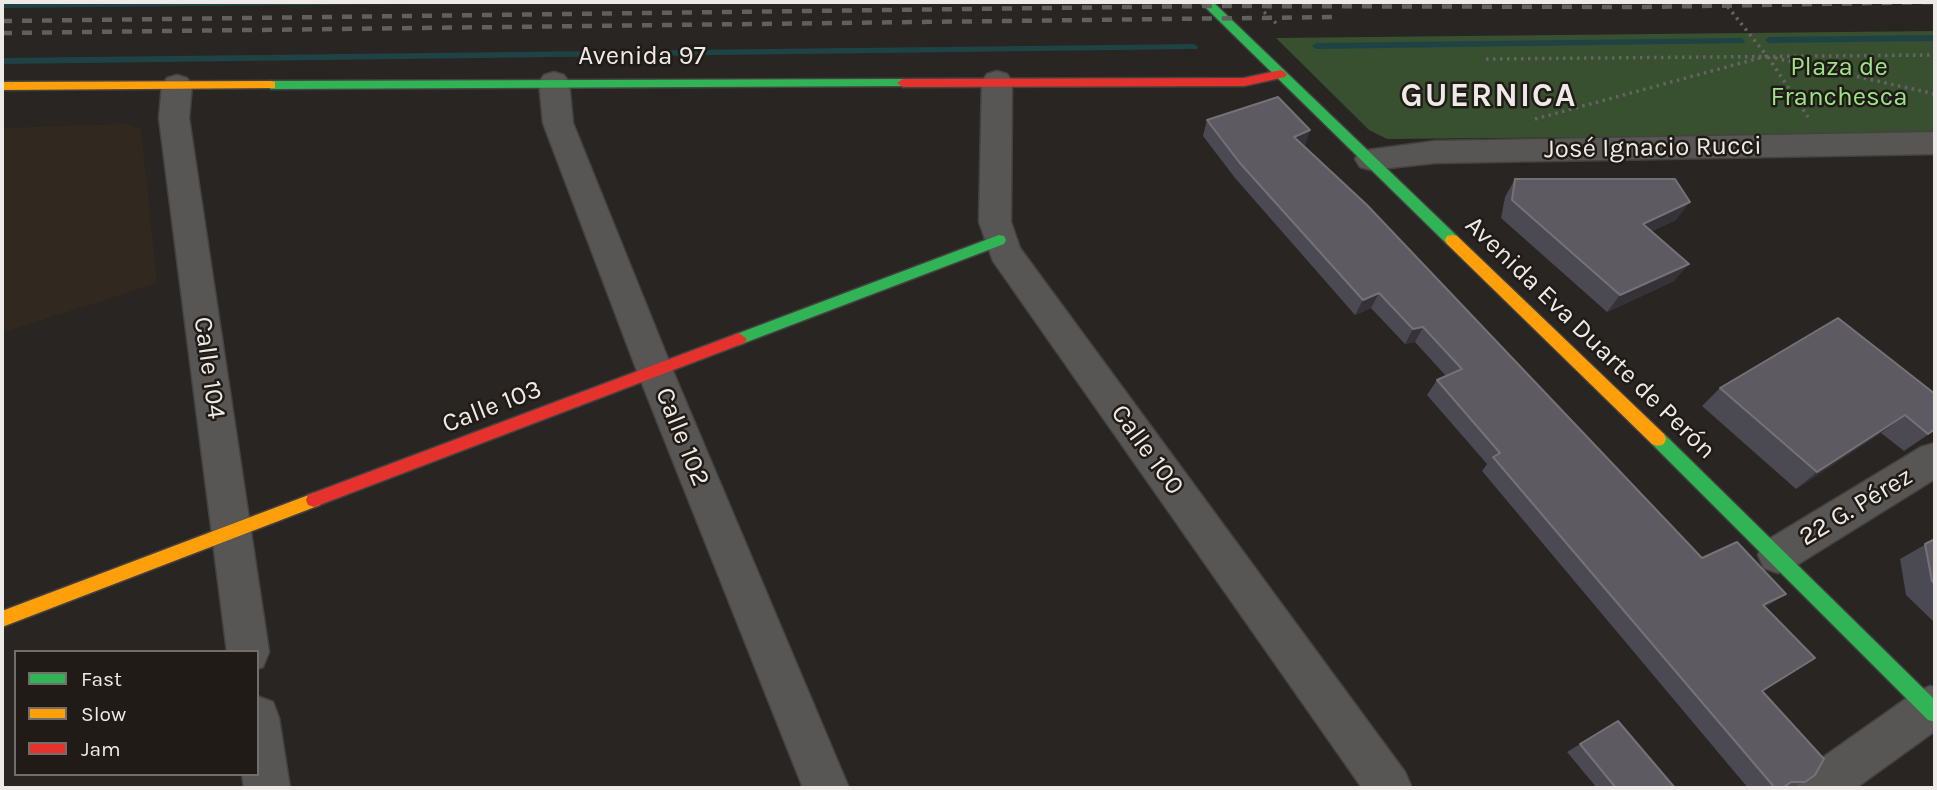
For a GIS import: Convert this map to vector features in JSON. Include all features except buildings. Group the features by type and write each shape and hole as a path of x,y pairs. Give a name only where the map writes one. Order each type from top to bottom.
{"street":[{"name":"Avenida Eva Duarte de Perón","path":"1206,2 1778,555 1933,711"},
{"name":"Avenida 97","path":"2,86 554,82 1244,82 1281,74"},
{"name":"Calle 100","path":"997,81 995,222 999,240 1389,788"},
{"name":"Calle 102","path":"554,82 558,123 655,371 826,788"},
{"name":"Calle 104","path":"177,85 174,118 248,650"},
{"name":"José Ignacio Rucci","path":"1371,159 1435,152 1935,143"},
{"name":"Calle 103","path":"2,619 999,240"},
{"name":"22 G. Pérez","path":"1778,555 1935,459"},
{"path":"1818,788 1933,711"},
{"path":"259,732 267,788"}],"path":[{"path":"1724,2 1767,56"},
{"path":"1486,59 1935,55"},
{"path":"1528,121 1767,56 1935,94"}],"shaded area":[{"path":"127,124 141,129 157,283 2,333 2,128"}],"green space":[{"name":"Plaza de Franchesca","path":"1935,31 1935,134 1387,139 1369,130 1276,38"}],"waterway":[{"path":"2,6 402,2"},
{"path":"1769,40 1935,38"},
{"path":"1316,46 1741,41"},
{"path":"2,61 1194,47"}],"railway":[{"path":"2,21 1211,6 1644,7 1935,2"},
{"path":"2,33 1337,17"}],"traffic: fast":[{"path":"1206,2 1452,240"},
{"path":"271,85 903,83"},
{"path":"739,339 999,240"},
{"path":"1658,439 1935,713"}],"traffic: slow":[{"path":"2,86 271,85"},
{"path":"1452,240 1658,439"},
{"path":"2,619 314,500"}],"traffic: jam":[{"path":"903,83 1244,82 1281,74"},
{"path":"314,500 739,339"}],"district":[{"name":"GUERNICA","path":"1489,97"}]}
